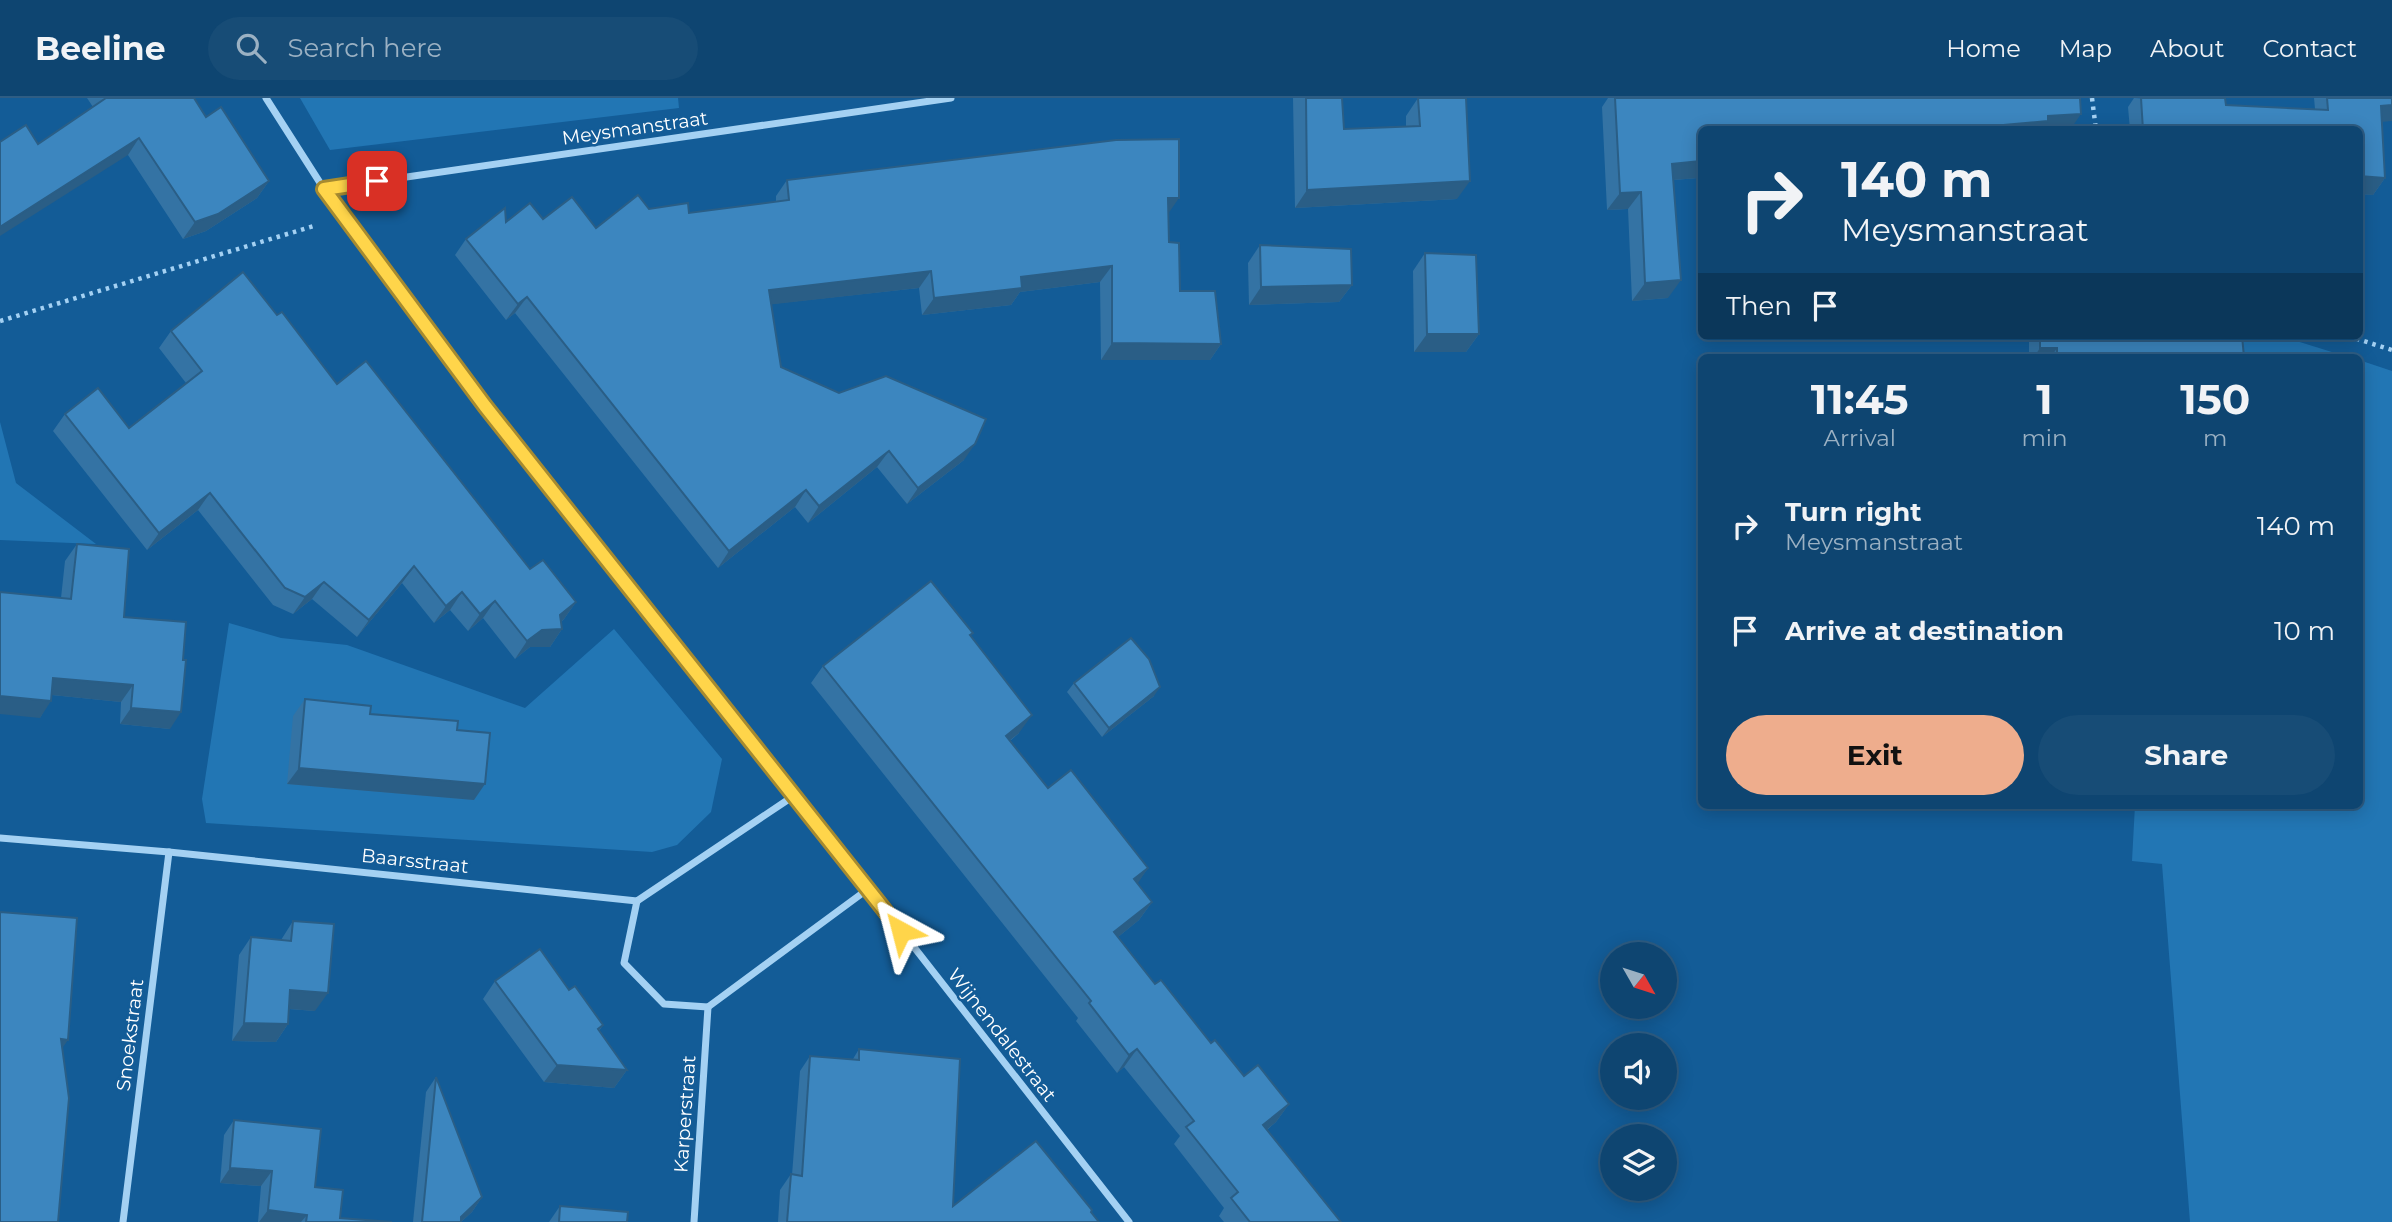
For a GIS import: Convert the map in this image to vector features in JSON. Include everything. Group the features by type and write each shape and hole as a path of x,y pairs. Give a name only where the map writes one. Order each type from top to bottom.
{"street":[{"name":"Wijnendalestraat","path":"266,98 324,189 485,406 795,795 1129,1222"},
{"name":"Meysmanstraat","path":"324,189 951,98"},
{"path":"795,795 637,901 624,963 664,1004 708,1007 868,889"},
{"name":"Baarsstraat","path":"0,838 169,852 637,901"},
{"name":"Snoekstraat","path":"123,1222 169,852"},
{"name":"Karperstraat","path":"694,1222 708,1007"}],"path":[{"path":"2092,98 2096,126"},
{"path":"0,321 344,216"},
{"path":"2361,340 2392,350"}],"shaded area":[{"path":"300,98 678,98 679,108 330,150"},
{"path":"2239,340 2293,340 2338,354 2240,354"},
{"path":"2363,361 2392,371 2392,1222 2190,1222 2162,864 2132,861 2135,809 2363,809"},
{"path":"0,422 16,483 96,544 0,540"},
{"path":"229,623 281,638 347,645 525,708 614,629 722,759 711,812 677,845 652,852 206,823 202,799"}],"building":[{"path":"106,98 194,98 206,117 221,107 269,181 218,214 195,222 139,138 0,227 0,142 26,125 38,144"},
{"path":"1306,98 1342,98 1344,129 1420,126 1418,98 1466,98 1470,181 1307,190"},
{"path":"1615,98 2080,98 2081,114 2048,116 2048,121 1992,126 1698,126 1698,161 1672,164 1681,280 1645,283 1641,192 1620,193"},
{"path":"2141,98 2225,98 2226,105 2328,110 2327,98 2392,98 2392,105 2381,106 2385,178 2363,176 2363,126 2143,126"},
{"path":"1179,139 1179,198 1168,198 1169,242 1179,243 1180,291 1215,291 1221,344 1112,343 1112,266 1021,277 1022,288 934,298 931,271 769,290 781,367 839,393 886,376 986,419 975,444 918,488 889,451 819,506 806,490 729,551 527,297 518,304 466,239 505,208 506,222 530,203 543,219 572,197 596,228 638,195 649,209 688,203 689,213 789,200 787,180 1116,140"},
{"path":"1260,245 1351,249 1352,285 1261,287"},
{"path":"1425,253 1476,255 1479,334 1427,334"},
{"path":"243,272 277,315 282,312 337,384 366,361 530,569 543,560 576,602 560,615 562,629 542,630 527,641 495,601 480,614 462,592 446,606 414,566 369,620 324,582 305,597 285,588 210,493 159,533 65,414 98,388 129,428 202,371 171,331"},
{"path":"2040,340 2242,340 2244,354 2057,354 2057,348 2040,348"},
{"path":"77,544 129,549 124,617 186,622 183,660 186,660 181,712 131,708 133,685 53,678 51,701 0,696 0,592 71,599"},
{"path":"931,581 973,633 970,635 1032,715 1006,736 1048,788 1071,770 1148,868 1134,879 1152,902 1114,932 1155,984 1161,980 1211,1043 1215,1040 1244,1076 1258,1065 1289,1104 1263,1125 1341,1222 1250,1222 1231,1198 1238,1192 1186,1127 1194,1121 1137,1049 1129,1055 1089,1003 1091,1001 823,666"},
{"path":"1131,638 1149,659 1160,687 1109,728 1074,683"},
{"path":"305,699 371,706 370,714 458,721 457,730 490,733 485,784 299,768"},
{"path":"0,912 77,918 68,1040 61,1039 69,1098 58,1222 0,1222"},
{"path":"293,921 334,924 328,993 290,990 288,1024 244,1023 251,937 291,941"},
{"path":"540,949 569,990 575,986 603,1025 598,1029 627,1070 557,1065 495,981"},
{"path":"859,1049 960,1059 953,1206 1036,1141 1099,1222 787,1222 791,1174 802,1176 810,1056 859,1060"},
{"path":"436,1077 482,1197 461,1217 461,1222 422,1222"},
{"path":"234,1120 321,1129 315,1187 343,1190 340,1218 392,1222 306,1222 307,1215 268,1210 272,1171 230,1168"},
{"path":"560,1206 628,1212 627,1222 559,1222"}],"route":[{"path":"377,181 324,189 485,406 901,931"}]}
